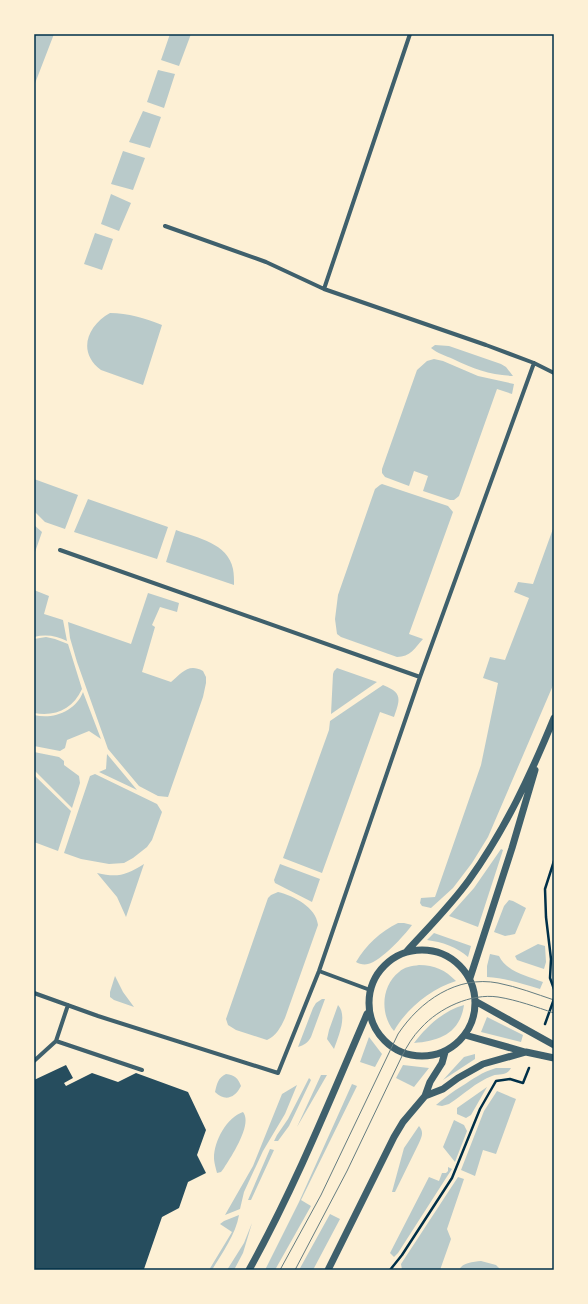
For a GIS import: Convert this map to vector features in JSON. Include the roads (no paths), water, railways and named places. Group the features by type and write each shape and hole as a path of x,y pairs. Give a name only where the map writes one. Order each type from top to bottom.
{"street":[{"path":"324,289 410,34"},
{"path":"165,226 266,262 324,289 486,345 534,363 554,373"},
{"path":"34,993 278,1073 319,971 420,677 534,363"},
{"path":"60,550 420,677"},
{"path":"249,1270 306,1157 367,1014 370,990 374,980 382,967 393,958 407,951 469,880 505,825 542,748 554,718"},
{"path":"470,978 512,848 542,748"},
{"path":"367,1014 381,1038 394,1049 410,1056 428,1057 445,1052 465,1035 475,1013 475,1001 470,978 455,961 440,953 424,950 407,951"},
{"path":"319,971 370,990"},
{"path":"475,1001 554,1046"},
{"path":"34,1060 56,1041 68,1005"},
{"path":"465,1035 554,1058"},
{"path":"56,1041 142,1070"},
{"path":"328,1270 394,1137 403,1122 425,1096 430,1082 442,1063 445,1052"},
{"path":"425,1096 443,1088 483,1064 526,1052"}],"tram line":[{"path":"280,1270 321,1195 398,1034 417,1011 428,1001 441,993 468,983 498,983 513,986 554,1000"},
{"path":"295,1270 347,1171 404,1052 413,1038 428,1021 446,1008 477,997 488,996 505,998 554,1013"}]}
